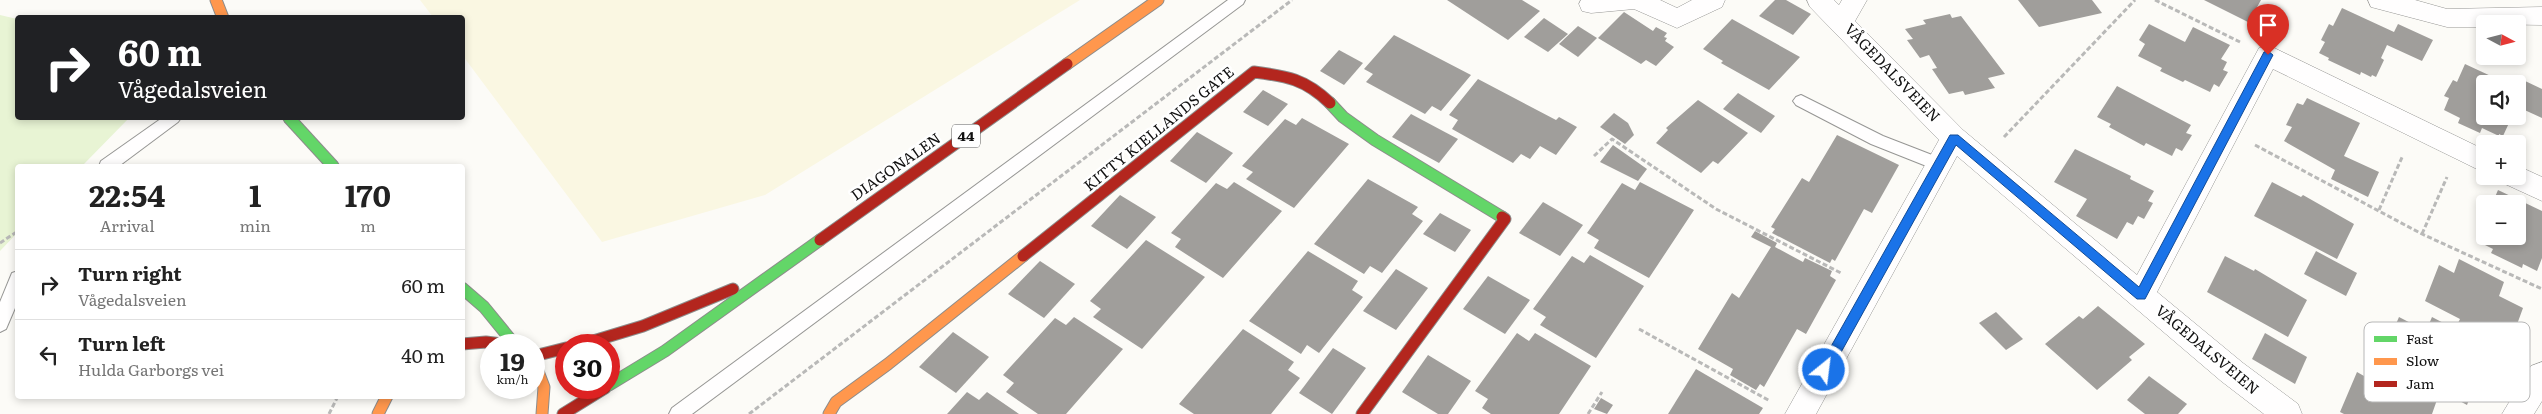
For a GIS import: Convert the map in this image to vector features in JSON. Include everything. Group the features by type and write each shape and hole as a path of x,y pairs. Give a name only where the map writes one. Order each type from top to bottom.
{"main road":[{"path":"216,0 222,15"},
{"name":"DIAGONALEN","path":"620,378 665,351 773,272 1158,0"},
{"name":"KITTY KIELLANDS GATE","path":"829,414 836,402 888,364 1254,72 1296,77 1318,90 1343,117 1375,140 1505,219 1362,414"},
{"path":"291,120 331,164"},
{"name":"DIAGONALEN","path":"616,334 643,326 773,272"},
{"path":"465,291 484,307 506,334"},
{"path":"465,343 480,341"},
{"path":"378,414 386,399"},
{"path":"542,414 544,399"},
{"path":"563,414 587,399"}],"street":[{"path":"1591,4 1637,0 1677,19 1713,0"},
{"name":"VÅGEDALSVEIEN","path":"1819,0 1848,10 1954,138 2141,295 2272,409"},
{"path":"2380,0 2447,18 2542,16"},
{"path":"2141,295 2268,55 2476,158"},
{"path":"1788,410 1870,288 1954,138"},
{"path":"2526,182 2542,190"},
{"path":"2530,394 2542,375"},
{"path":"2517,414 2525,402"}],"lane":[{"path":"678,414 1238,0"},
{"path":"1801,101 1877,140 1939,165"},
{"path":"110,164 170,120"},
{"path":"0,324 15,286"}],"path":[{"path":"750,414 1292,0"},
{"path":"1954,138 1998,143 2134,0"},
{"path":"2155,0 2268,55"},
{"path":"2228,131 2238,142 2251,142 2422,234 2542,289"},
{"path":"1594,156 1612,139 1716,209 1870,288"},
{"path":"2379,210 2405,150"},
{"path":"2422,234 2448,174"},
{"path":"0,243 15,233"},
{"path":"1639,329 1788,410"},
{"path":"1588,414 1602,392"},
{"path":"329,414 336,399"}],"shaded area":[{"path":"420,0 1080,0 765,195 602,242 465,59 465,15 431,15"}],"green space":[{"path":"0,15 15,19 15,120 127,120 84,164 15,164 15,235 0,251"}],"building":[{"path":"1447,0 1522,0 1540,11 1508,40"},
{"path":"1775,0 1786,0 1811,14 1793,35 1759,16"},
{"path":"2018,0 2092,0 2102,13 2039,27"},
{"path":"2204,0 2261,0 2256,9 2259,10 2254,20 2248,22"},
{"path":"2342,8 2394,32 2398,24 2433,40 2422,61 2387,45 2381,58 2384,60 2376,77 2372,75 2371,77 2361,72 2360,75 2328,60 2329,58 2319,53 2325,42 2321,40 2329,24 2333,26"},
{"path":"1624,12 1653,31 1656,27 1667,33 1664,37 1667,38 1665,41 1674,47 1656,66 1646,60 1641,64 1598,38"},
{"path":"1950,14 1952,18 1961,16 2005,74 1988,78 1995,88 1965,95 1963,91 1949,94 1932,69 1937,68 1929,55 1920,58 1907,40 1913,39 1905,29 1926,24 1923,20"},
{"path":"1544,18 1568,34 1548,52 1524,37"},
{"path":"1732,19 1800,57 1769,90 1721,63 1723,61 1703,49"},
{"path":"2149,24 2185,42 2193,27 2230,45 2221,59 2227,62 2223,70 2228,72 2219,87 2214,84 2210,92 2185,80 2183,82 2160,71 2162,68 2138,56 2145,44 2139,40"},
{"path":"1578,26 1597,38 1578,57 1559,44"},
{"path":"1394,35 1471,75 1441,111 1432,106 1425,114 1366,82 1373,74 1364,69"},
{"path":"1339,50 1363,63 1344,85 1320,71"},
{"path":"2465,64 2489,75 2476,75 2476,125 2508,125 2503,135 2497,135 2482,128 2480,133 2458,123 2460,118 2444,110 2449,98 2444,96 2453,80 2457,82"},
{"path":"1478,79 1556,120 1559,117 1577,127 1556,155 1540,146 1530,159 1521,154 1513,163 1452,129 1458,120 1449,115"},
{"path":"2526,81 2542,89 2542,118 2526,111"},
{"path":"2117,86 2191,125 2186,133 2192,135 2182,151 2176,148 2172,156 2146,143 2144,146 2109,127 2111,124 2097,117"},
{"path":"1263,90 1288,104 1268,126 1243,112"},
{"path":"1738,93 1775,116 1761,133 1723,109"},
{"path":"2307,98 2360,123 2344,156 2379,172 2368,197 2331,179 2335,170 2284,141 2292,127 2286,125 2297,103 2303,105"},
{"path":"1698,100 1748,133 1718,164 1713,161 1701,173 1656,143 1668,130 1666,128"},
{"path":"1614,113 1628,123 1634,135 1625,144 1600,127"},
{"path":"1411,114 1458,139 1439,163 1392,137"},
{"path":"1302,118 1349,144 1294,208 1246,179 1253,172 1242,166 1285,119 1296,125"},
{"path":"1197,132 1233,153 1206,183 1170,161"},
{"path":"1837,135 1899,165 1872,213 1864,209 1835,261 1832,259 1830,263 1772,233 1775,229 1771,227 1802,178 1809,182"},
{"path":"1613,145 1647,169 1638,181 1600,162"},
{"path":"2075,149 2131,176 2130,179 2154,191 2148,201 2153,203 2144,219 2138,216 2133,225 2127,222 2117,239 2076,216 2087,199 2054,182"},
{"path":"1368,179 1418,207 1412,214 1423,221 1382,273 1370,266 1364,274 1314,244"},
{"path":"1234,182 1282,211 1223,278 1175,247 1181,239 1171,233 1216,183 1227,189"},
{"path":"1640,182 1694,210 1649,278 1594,248 1599,240 1587,233 1622,183 1635,190"},
{"path":"2272,182 2301,197 2303,195 2354,224 2337,259 2254,216"},
{"path":"2498,190 2508,195 2496,195"},
{"path":"1120,195 1156,217 1127,249 1091,226"},
{"path":"1543,202 1583,225 1560,256 1519,233"},
{"path":"2526,203 2542,211 2542,258 2537,271 2523,264 2522,268 2491,253 2493,249 2485,245 2526,245"},
{"path":"1440,213 1471,230 1455,252 1423,234"},
{"path":"1755,231 1777,243 1775,247 1803,262 1805,258 1832,271 1830,276 1836,280 1806,334 1797,329 1764,387 1760,384 1756,390 1730,375 1733,369 1698,349 1732,293 1739,298 1771,247 1751,237"},
{"path":"1146,240 1205,277 1142,349 1093,317 1101,309 1090,301"},
{"path":"1308,251 1358,281 1352,290 1363,297 1319,353 1307,345 1301,354 1249,321"},
{"path":"2316,251 2357,273 2346,296 2304,274"},
{"path":"1590,255 1644,286 1596,358 1540,325 1546,317 1533,309 1572,256 1584,263"},
{"path":"2225,256 2254,271 2255,269 2307,300 2288,337 2207,292"},
{"path":"2459,259 2504,282 2499,296 2523,308 2518,322 2458,322 2460,319 2425,301 2439,265 2454,273"},
{"path":"1040,261 1075,284 1044,318 1008,294"},
{"path":"1396,269 1428,288 1396,330 1363,311"},
{"path":"1488,276 1530,300 1505,334 1463,309"},
{"path":"2098,306 2145,344 2129,357 2132,360 2097,390 2045,344 2079,316 2083,319"},
{"path":"1996,312 2023,339 2006,350 1979,323"},
{"path":"1074,317 1123,349 1066,414 1038,414 1006,392 1014,383 1003,375 1055,318 1066,325"},
{"path":"2399,317 2409,322 2397,322"},
{"path":"2432,317 2442,322 2430,322"},
{"path":"1243,329 1294,362 1288,370 1300,378 1271,414 1194,414 1179,404"},
{"path":"953,332 989,357 956,393 919,367"},
{"path":"1517,333 1529,341 1535,333 1591,366 1559,414 1491,414 1482,408 1488,399 1475,391"},
{"path":"2265,333 2307,357 2295,384 2252,359"},
{"path":"1333,348 1366,368 1332,414 1299,393"},
{"path":"1428,355 1471,381 1448,414 1438,414 1402,392"},
{"path":"1696,369 1763,408 1759,414 1668,414"},
{"path":"2357,372 2364,376 2364,402 2436,402 2432,414 2344,414 2340,412"},
{"path":"2149,376 2187,404 2178,414 2145,414 2127,400"},
{"path":"967,392 979,400 987,392 1019,414 947,414"},
{"path":"1601,398 1613,405 1607,414 1594,409"}],"traffic: fast":[{"path":"1330,103 1343,117 1375,140 1502,217"},
{"path":"291,120 331,164"},
{"path":"620,378 665,351 820,240"},
{"path":"465,291 484,307 506,334"}],"traffic: slow":[{"path":"216,0 222,15"},
{"path":"1067,64 1158,0"},
{"path":"829,414 836,402 888,364 1023,256"},
{"path":"378,414 386,399"},
{"path":"542,414 545,399"}],"traffic: jam":[{"path":"820,240 1067,64"},
{"path":"1023,256 1254,72 1295,78 1312,87 1330,103"},
{"path":"1362,414 1505,219 1502,217"},
{"path":"616,334 643,326 733,289"},
{"path":"465,344 480,342"},
{"path":"545,353 555,351"},
{"path":"563,414 587,399"}],"route":[{"path":"1824,370 1954,138 2141,295 2268,55"}]}
